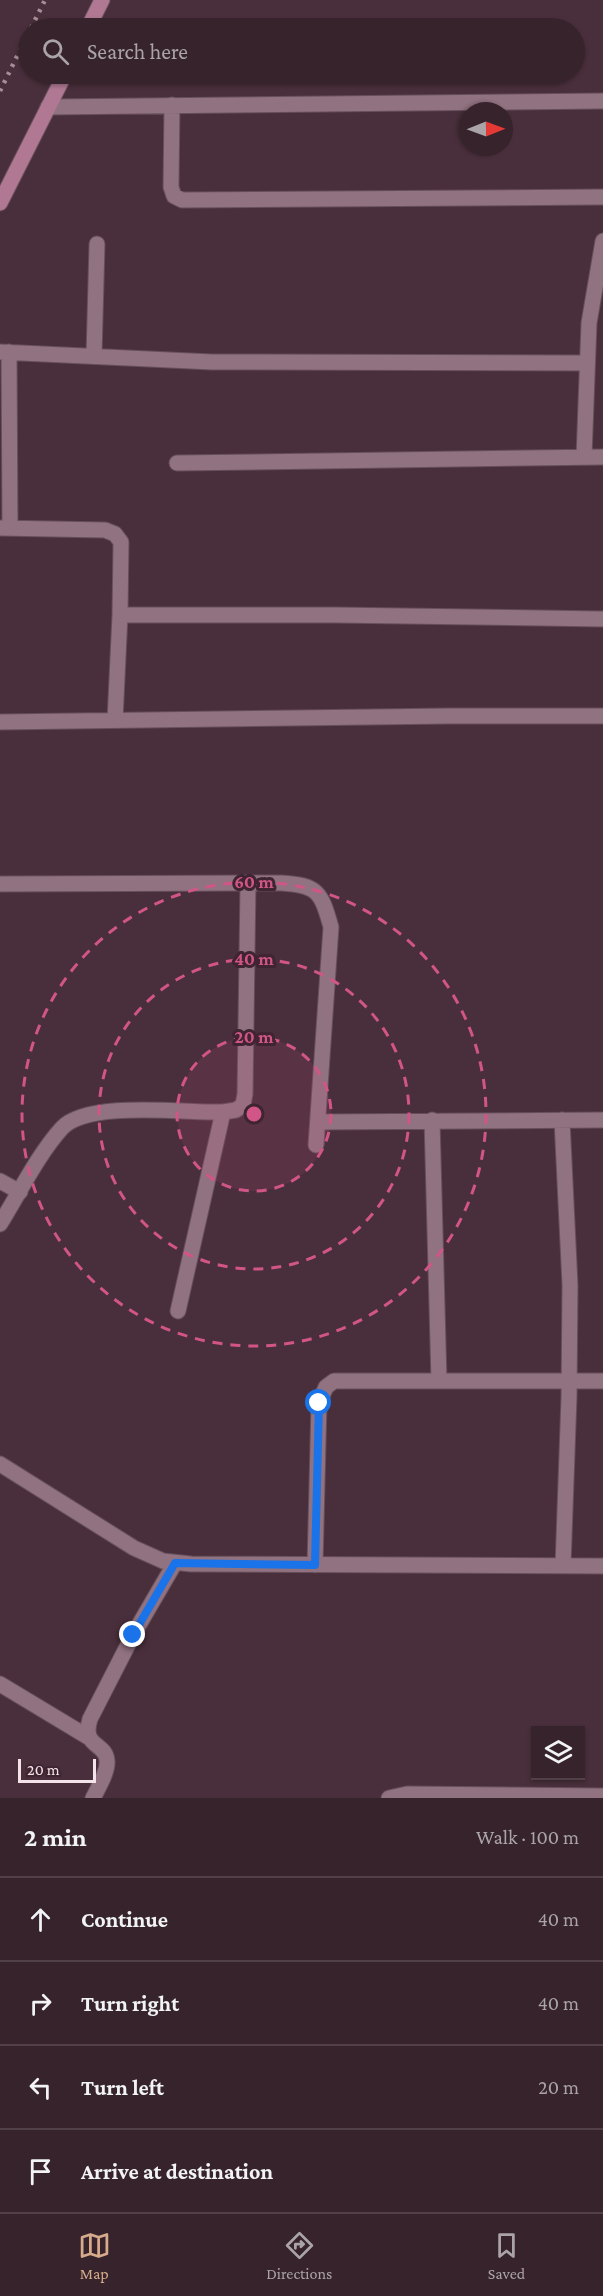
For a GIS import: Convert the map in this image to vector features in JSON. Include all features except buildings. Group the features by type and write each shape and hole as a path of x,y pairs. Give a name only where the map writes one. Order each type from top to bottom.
{"street":[{"path":"93,18 102,0"},
{"path":"0,203 60,84"},
{"path":"48,107 603,101"},
{"path":"172,105 171,188 174,196 182,201 603,197"},
{"path":"584,457 589,323 599,294 603,241"},
{"path":"94,356 97,244"},
{"path":"115,720 121,542 116,534 105,530 5,528 4,352 212,362 586,363"},
{"path":"177,463 603,457"},
{"path":"120,615 603,619"},
{"path":"0,722 603,716"},
{"path":"0,884 248,883 304,885 316,892 326,909 331,927 316,1145"},
{"path":"0,1224 49,1144 63,1126 77,1117 111,1110 223,1112 236,1110 243,1105 248,883"},
{"path":"178,1311 223,1112"},
{"path":"432,1120 439,1381"},
{"path":"562,1120 570,1285 563,1566"},
{"path":"318,1122 603,1120"},
{"path":"0,1181 20,1192"},
{"path":"315,1565 319,1403 326,1387 334,1381 603,1381"},
{"path":"0,1464 134,1548 163,1561 315,1565 603,1566"},
{"path":"88,1737 87,1728 133,1635 175,1563"},
{"path":"0,1684 88,1737 105,1753 107,1766 93,1798"},
{"path":"389,1798 407,1794 603,1796"}],"railway":[{"path":"36,18 45,0"},
{"path":"0,91 18,54"}],"route":[{"path":"133,1635 175,1563 315,1565 319,1403"}]}
